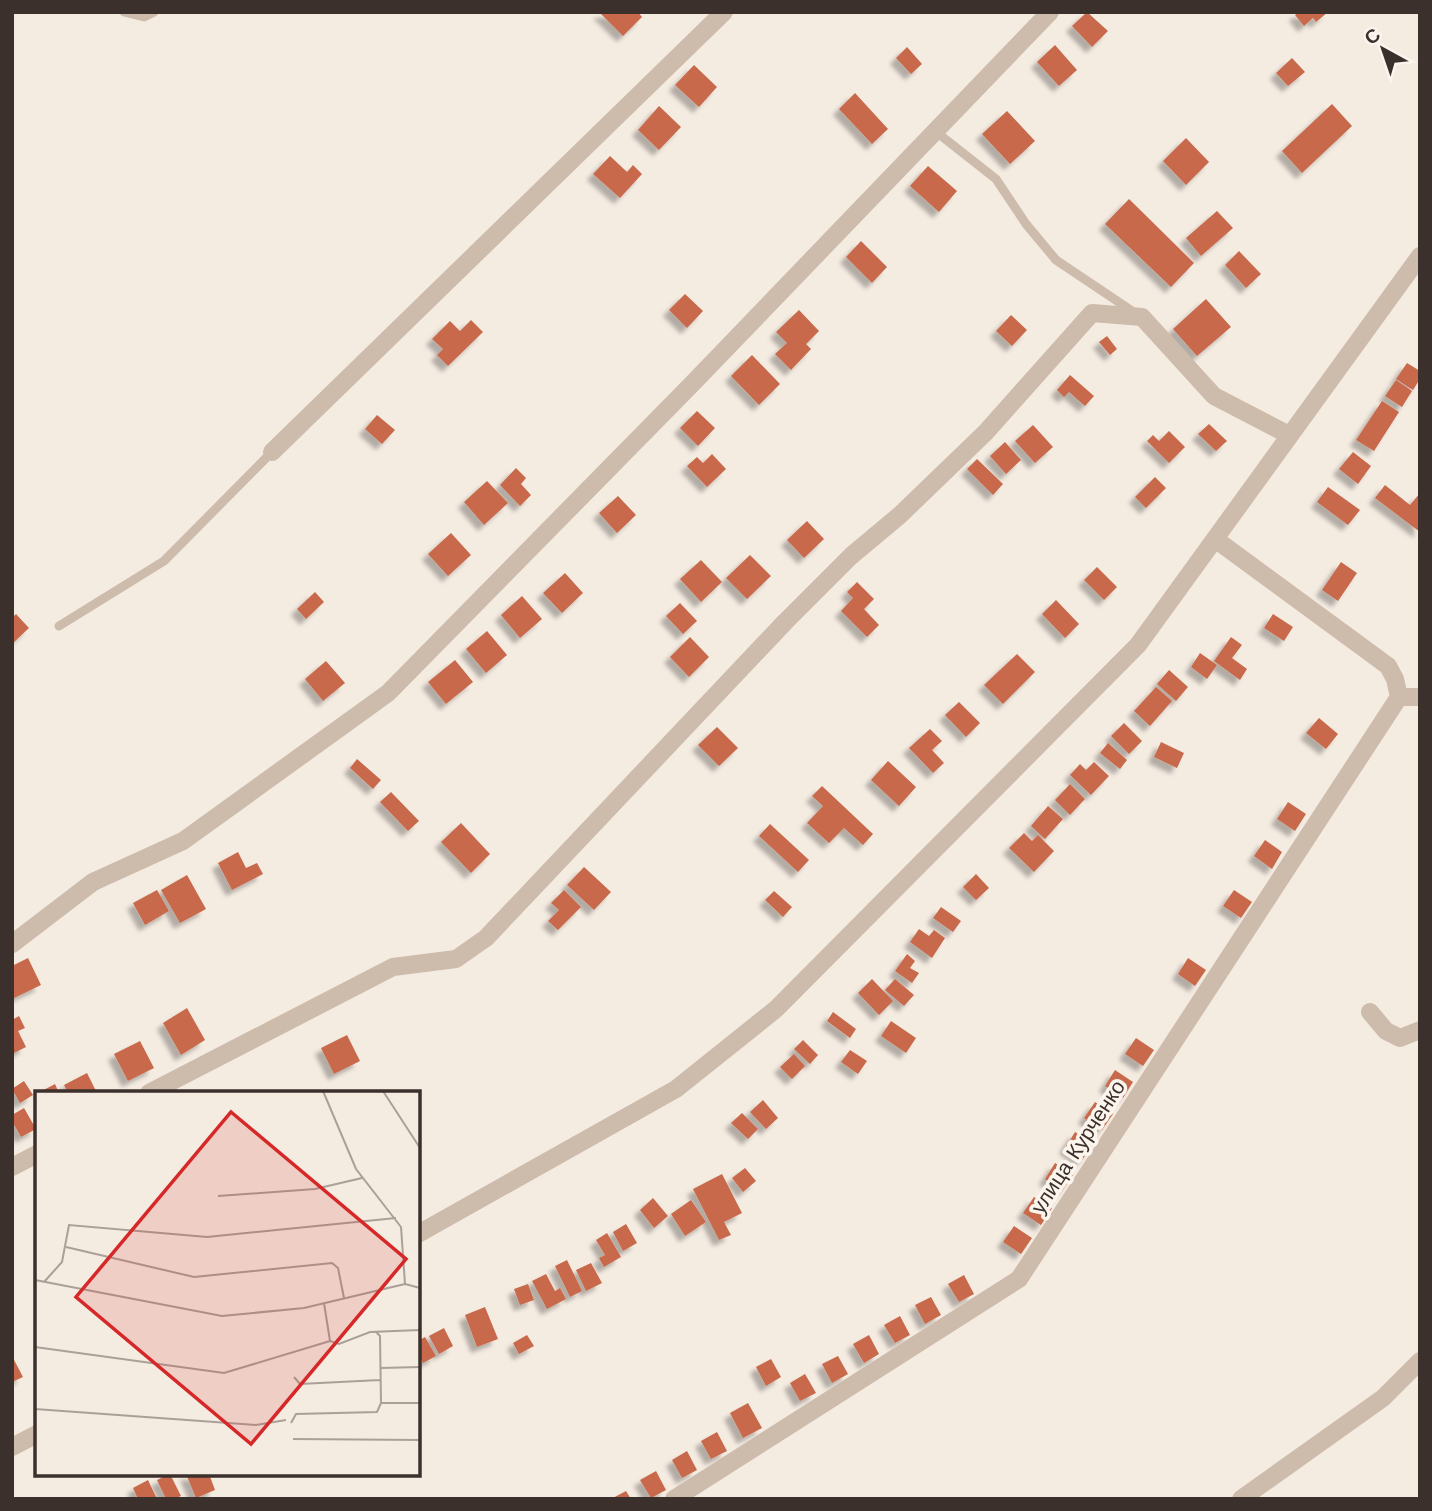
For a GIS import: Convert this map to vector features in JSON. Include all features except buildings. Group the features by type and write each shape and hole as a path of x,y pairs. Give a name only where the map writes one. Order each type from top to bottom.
{"street":[{"path":"272,452 724,12"},
{"path":"12,944 93,882 183,841 388,693 671,405 1049,12"},
{"path":"420,1233 676,1089 776,1009 1138,645 1420,256"},
{"path":"153,1091 393,967 456,959 486,938 785,622 851,556 900,514 986,432 1092,313 1142,317 1214,396 1289,435"},
{"path":"1215,539 1388,666 1395,678 1399,697 1420,696"},
{"name":"улица Курченко","path":"674,1499 1019,1279 1399,697"},
{"path":"1370,1012 1386,1031 1400,1038 1420,1030"},
{"path":"12,1167 35,1155"},
{"path":"1241,1499 1383,1398 1420,1361"},
{"path":"12,1447 35,1435"}],"lane":[{"path":"124,12 144,17 154,12"},
{"path":"935,131 996,179 1026,224 1056,260 1142,317"},
{"path":"59,626 164,561 272,452"}]}
